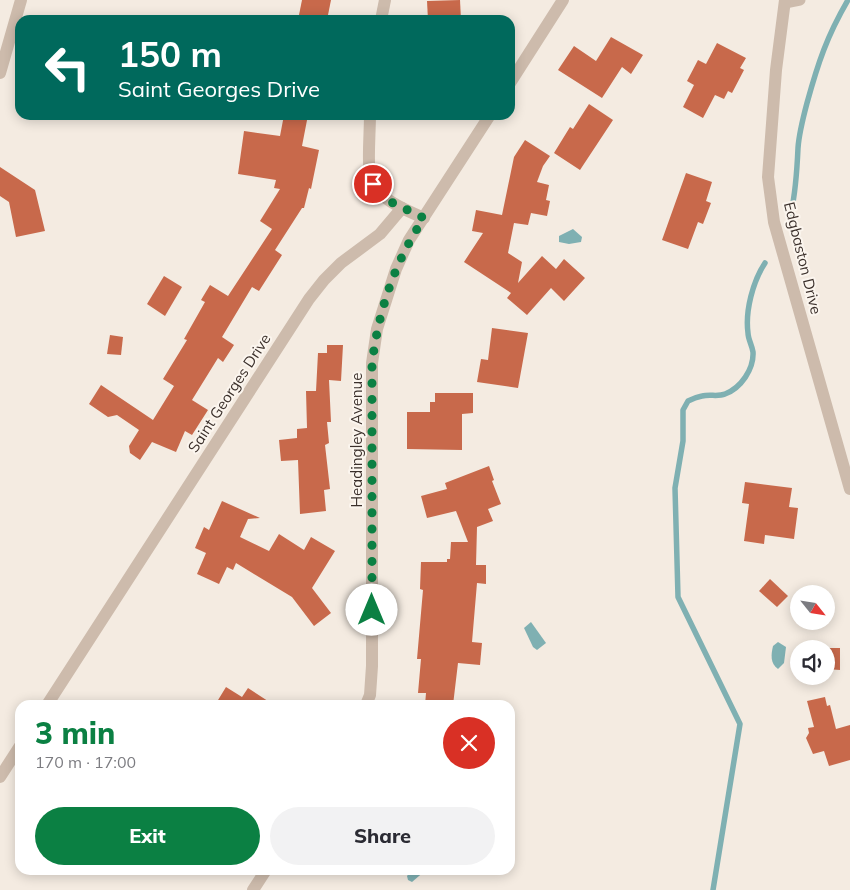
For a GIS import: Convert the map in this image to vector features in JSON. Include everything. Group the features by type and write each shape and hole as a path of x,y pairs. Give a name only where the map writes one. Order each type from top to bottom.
{"street":[{"path":"17,15 21,0"},
{"path":"382,15 385,0"},
{"path":"515,75 563,0"},
{"name":"Edgbaston Drive","path":"785,2 771,126 770,186 774,222 847,463 850,489"},
{"path":"0,73 15,21"},
{"path":"370,120 369,172 373,184 387,200 424,218"},
{"name":"Headingley Avenue","path":"368,700 372,666 372,363 377,329 387,292 409,240 487,120"},
{"name":"Saint Georges Drive","path":"50,700 310,299 340,263 380,234 402,208"},
{"path":"0,777 15,754"},
{"path":"253,890 263,875"}],"lane":[{"path":"785,2 800,0"}],"water":[{"path":"573,229 582,237 581,242 569,244 559,242 559,236"},
{"path":"531,622 546,643 537,650 533,647 524,628"},
{"path":"778,642 786,647 784,663 778,669 772,661 772,656 773,646"},
{"path":"420,875 412,882 408,880 407,876"}],"building":[{"path":"302,0 331,0 328,15 299,15"},
{"path":"460,0 461,15 428,15 427,1"},
{"path":"611,37 643,55 631,74 622,67 602,98 558,70 574,46 596,61"},
{"path":"717,43 746,58 740,68 744,70 732,93 728,91 724,99 715,95 703,118 683,107 694,85 687,81 698,60 706,64"},
{"path":"589,104 613,120 580,170 554,153 570,127 573,129"},
{"path":"283,120 307,120 302,146 319,150 311,189 309,188 304,208 302,208 275,250 282,255 259,291 252,287 222,337 234,345 223,362 218,358 192,400 208,410 192,435 185,431 176,452 152,442 140,460 130,453 129,446 139,430 117,415 108,417 89,404 101,385 153,420 174,386 163,379 187,340 184,339 205,302 201,300 210,285 228,296 272,229 260,221 280,189 274,188 276,180 238,174 244,131 280,136"},
{"path":"525,140 550,156 543,166 537,182 549,185 546,200 550,201 547,216 531,213 528,225 514,223 508,253 522,262 518,283 542,256 556,269 564,259 585,278 564,301 551,288 527,315 507,298 511,293 464,262 483,233 472,231 476,210 502,215 514,157"},
{"path":"0,167 35,190 45,231 16,237 9,202 0,196"},
{"path":"686,173 712,182 706,201 711,203 703,224 698,222 688,249 662,240"},
{"path":"164,276 182,287 165,316 147,304"},
{"path":"492,328 528,333 518,388 477,382 481,359 488,360"},
{"path":"110,335 123,337 121,355 107,354"},
{"path":"327,345 343,345 341,381 329,380 331,422 327,422 329,443 325,445 330,489 324,490 326,511 300,514 298,460 281,461 279,440 297,438 297,429 307,428 306,391 316,391 318,353 327,353"},
{"path":"435,393 473,393 473,413 462,414 462,450 407,449 407,412 430,412 430,402 435,402"},
{"path":"489,466 494,480 492,481 501,504 488,509 493,521 477,527 476,565 486,565 486,584 477,583 472,642 482,643 480,665 458,663 454,700 425,700 426,693 418,693 421,659 417,659 423,590 420,589 421,562 447,562 447,559 450,559 451,542 468,542 456,511 427,518 421,496 447,489 445,483"},
{"path":"745,482 792,488 789,507 798,508 794,539 765,535 764,544 744,541 749,504 742,503"},
{"path":"222,501 260,518 248,519 240,537 269,551 279,534 304,550 311,537 335,551 312,588 331,613 314,626 292,597 236,563 233,570 227,567 219,584 197,574 206,553 195,548 204,527 209,530"},
{"path":"770,579 788,596 777,607 759,591"},
{"path":"835,648 840,648 840,670 835,670"},
{"path":"226,687 242,697 248,688 266,700 218,700"},
{"path":"825,697 827,706 830,705 836,729 850,725 850,760 829,766 824,751 813,754 806,738 809,733 808,728 814,727 807,701"}],"waterway":[{"path":"791,213 799,137 807,103 824,50 848,0"},
{"path":"713,890 740,724 678,597 675,488 683,441 683,410 688,401 700,396 722,395 731,391 741,383 749,371 753,358 747,324 749,306 757,278 765,263"}],"route":[{"path":"372,610 372,363 377,329 387,292 409,240 424,218 387,200 381,196 373,184"}]}
